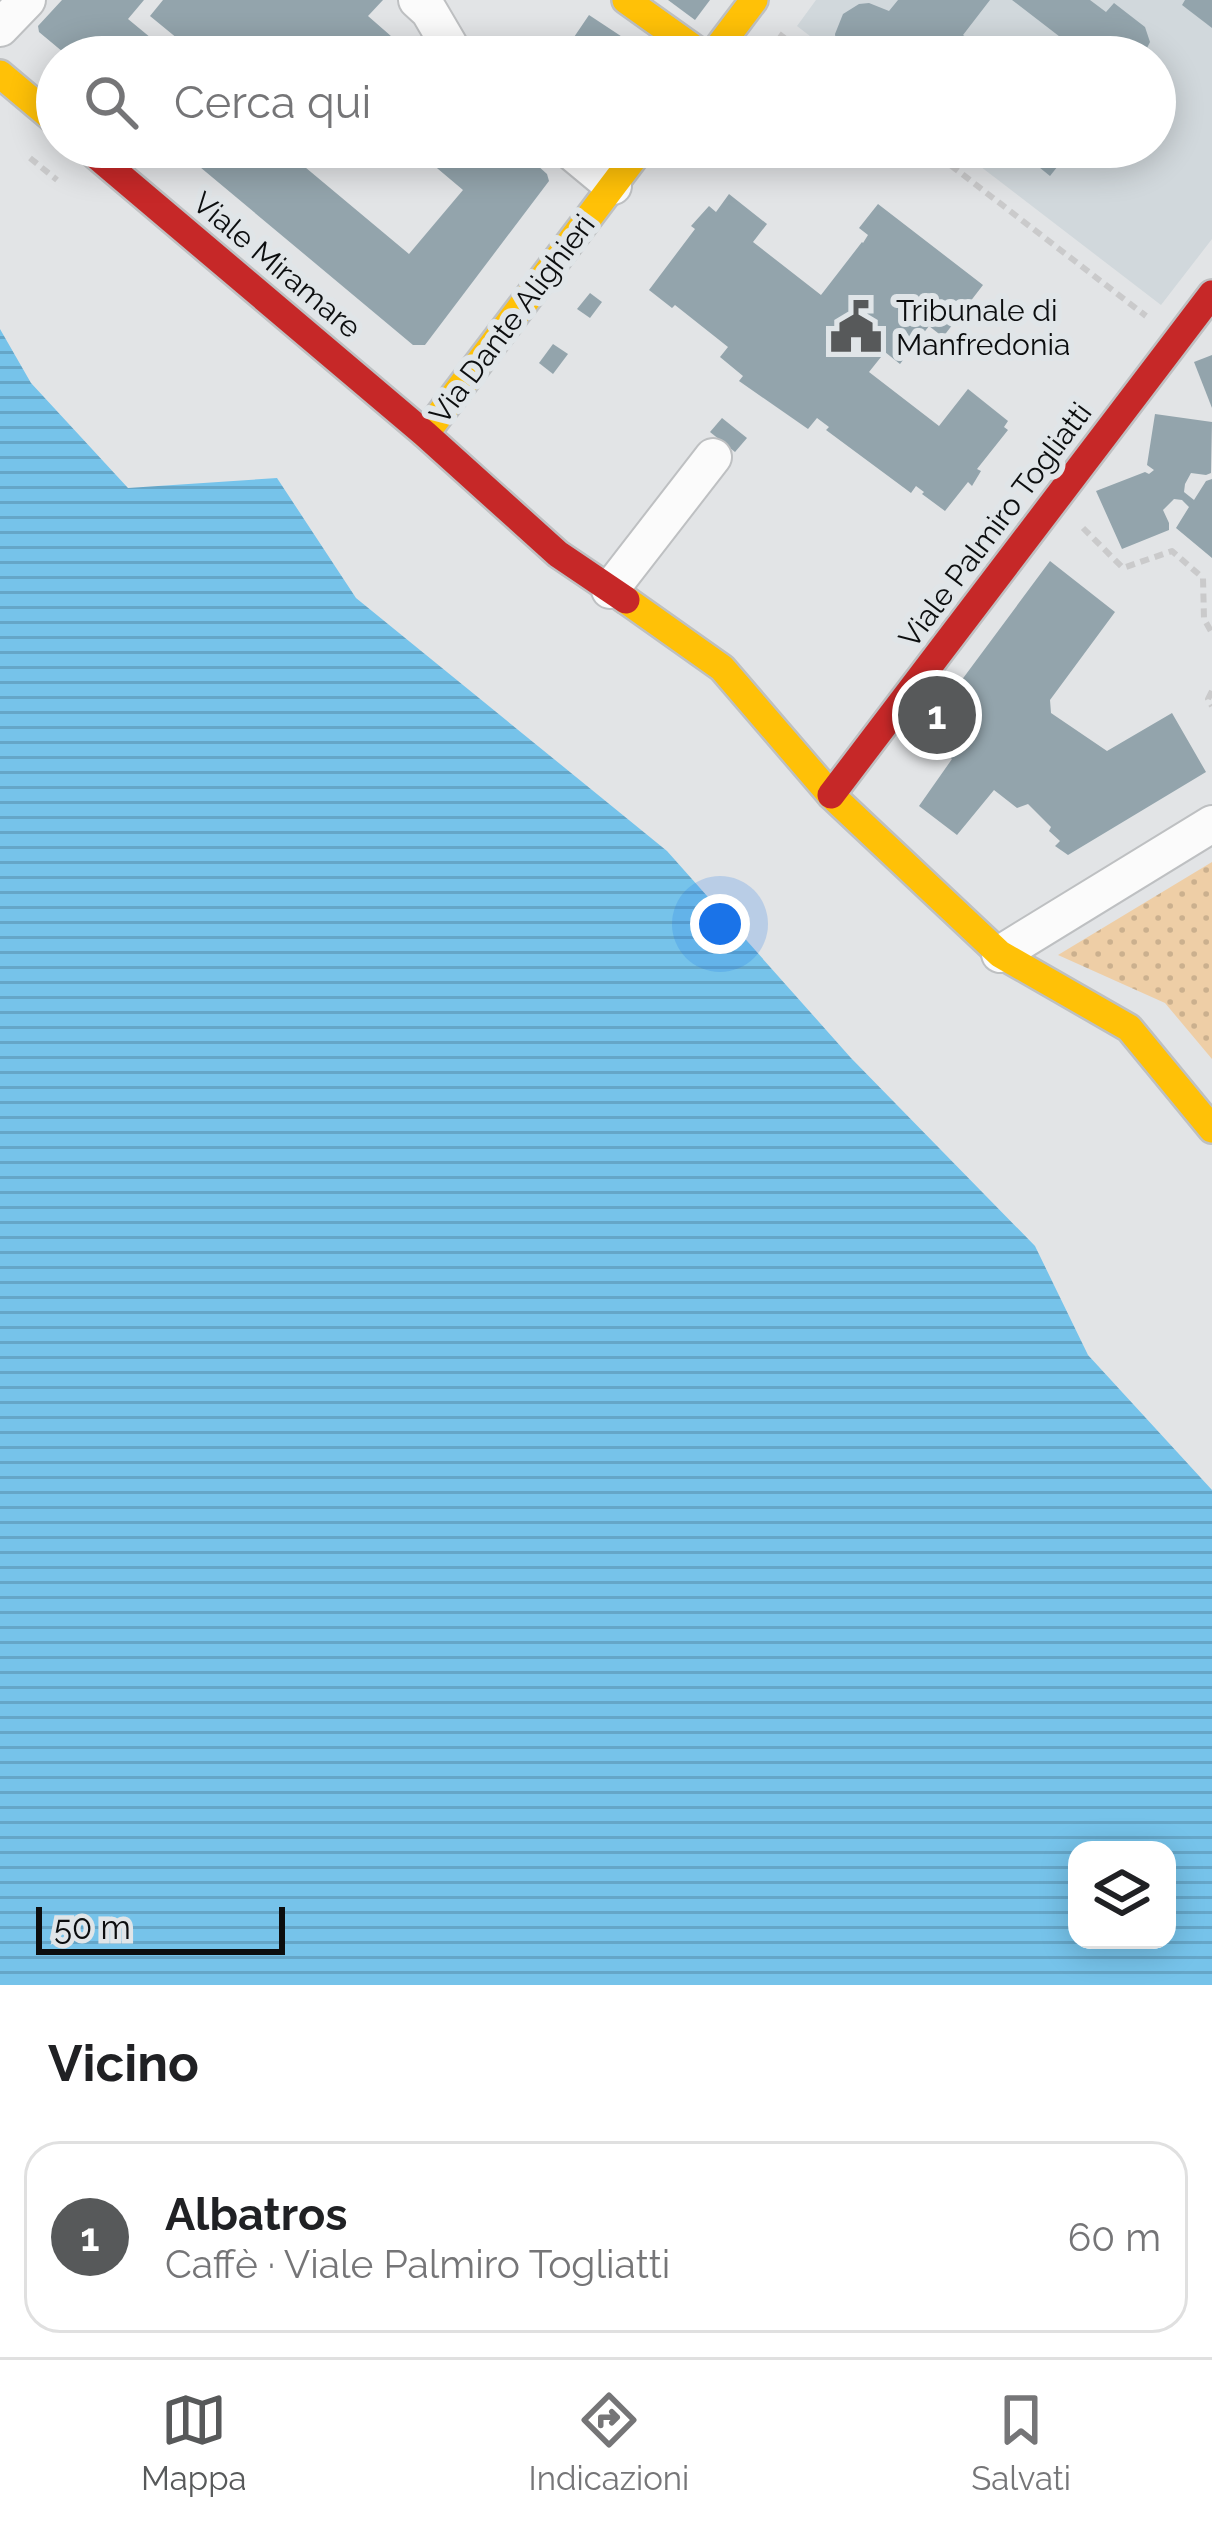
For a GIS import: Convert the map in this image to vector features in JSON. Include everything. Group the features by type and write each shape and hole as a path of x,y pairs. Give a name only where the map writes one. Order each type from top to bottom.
{"street":[{"path":"0,28 26,0"},
{"path":"626,0 678,36"},
{"path":"725,36 754,0"},
{"path":"430,4 446,36"},
{"path":"0,74 36,104"},
{"name":"Viale Miramare","path":"111,168 425,434 558,554 722,668 831,795 1000,954 1129,1028 1212,1129"},
{"path":"592,168 613,185"},
{"name":"Via Dante Alighieri","path":"425,434 626,168"},
{"name":"Viale Palmiro Togliatti","path":"831,795 1212,294"},
{"path":"610,590 712,458"},
{"path":"1000,954 1212,824"}],"path":[{"path":"954,168 1178,340"},
{"path":"1056,500 1123,568 1172,551 1203,578 1204,620 1212,633"},
{"path":"1204,620 1212,612"},
{"path":"1212,691 1208,699 1212,706"}],"shaded area":[{"path":"816,0 1212,0 1212,239 1161,305 982,168 1176,168 1176,36 810,36 797,26"},
{"path":"1212,862 1212,1059 1165,1003 1058,955"}],"water":[{"path":"0,329 31,383 128,488 277,478 356,598 667,851 851,1058 1035,1246 1088,1355 1212,1490 1212,1985 0,1985"}],"building":[{"path":"62,0 144,0 128,19 149,36 44,36 38,26"},
{"path":"163,0 383,0 368,16 391,36 174,36 150,16"},
{"path":"668,0 710,0 695,20"},
{"path":"898,0 990,0 964,36 835,36 843,14 859,4 889,11"},
{"path":"1012,0 1090,0 1106,12 1114,3 1145,27 1148,36 1059,36"},
{"path":"1185,0 1212,0 1212,28 1182,5"},
{"path":"589,15 621,36 575,36"},
{"path":"201,168 306,168 409,254 463,190 437,168 540,168 549,181 425,345 413,345"},
{"path":"729,194 767,224 753,242 821,295 863,243 868,235 859,228 878,204 983,285 943,337 929,326 900,364 885,352 869,372 939,426 968,389 1008,421 1004,427 1008,430 977,469 981,471 972,486 968,482 945,511 916,486 911,493 826,430 829,427 817,418 808,429 739,381 743,376 720,357 728,347 649,290 695,229 691,226 709,206 716,212"},
{"path":"590,293 602,302 590,318 577,309"},
{"path":"553,344 568,354 553,374 539,363"},
{"path":"1212,355 1212,408 1194,362"},
{"path":"1155,414 1212,422 1211,473 1191,473 1184,492 1194,500 1212,479 1212,558 1176,528 1189,507 1174,499 1163,510 1169,530 1122,549 1096,491 1154,470 1147,465"},
{"path":"722,418 747,438 735,452 710,432"},
{"path":"1050,561 1115,612 1050,700 1051,713 1107,751 1172,713 1206,772 1068,855 1055,846 1060,841 1049,831 1051,827 1028,804 1017,808 994,790 957,835 919,806 952,759 923,737"}],"traffic: slow":[{"path":"626,0 677,36"},
{"path":"727,36 754,0"},
{"path":"0,74 36,104"},
{"path":"425,434 626,168"},
{"path":"626,600 722,668 831,795 1000,954 1129,1028 1212,1129"}],"traffic: jam":[{"path":"111,168 425,434 558,554 626,600"},
{"path":"831,795 1212,294"}],"place":[{"name":"Tribunale di Manfredonia","path":"856,327"},
{"name":"Albatros","path":"937,715"}]}
